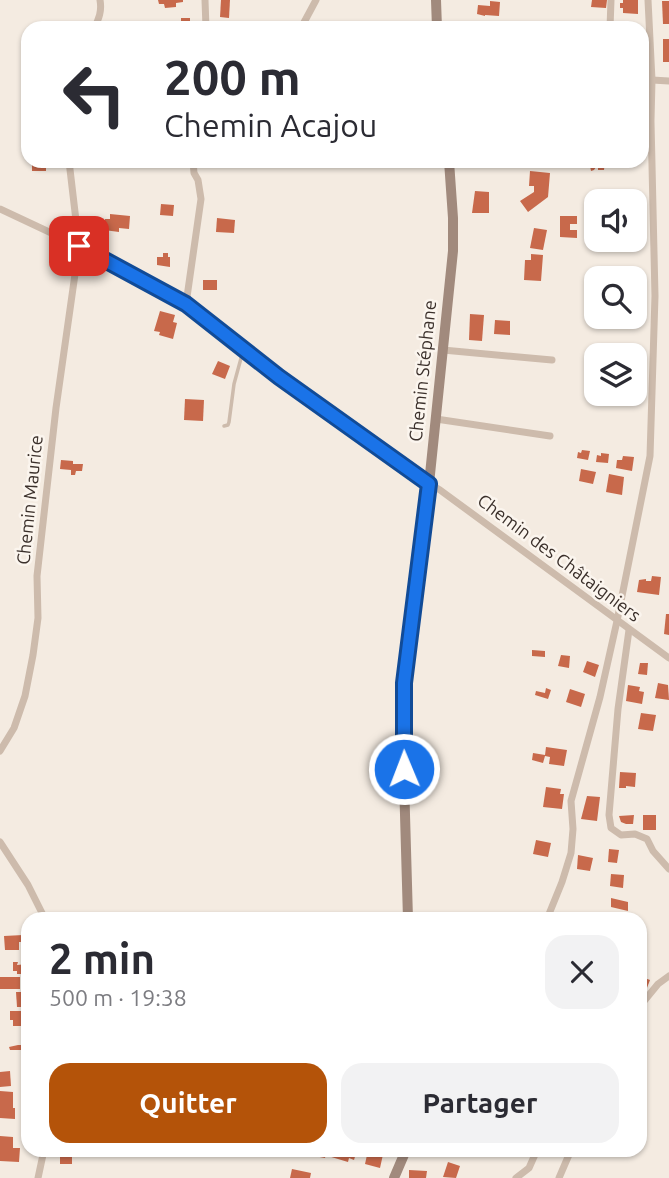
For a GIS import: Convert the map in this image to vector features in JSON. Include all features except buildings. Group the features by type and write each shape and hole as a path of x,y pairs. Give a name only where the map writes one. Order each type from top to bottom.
{"main road":[{"path":"436,0 437,21"},
{"name":"Chemin Stéphane","path":"408,912 404,683 429,484 453,251 449,168"},
{"path":"394,1178 403,1157"}],"street":[{"path":"98,21 100,0"},
{"path":"205,0 206,21"},
{"path":"306,21 316,0"},
{"path":"610,21 611,0"},
{"path":"550,912 570,852 573,829 571,801 600,697 650,456 654,296 650,121 652,76 648,0"},
{"path":"649,75 669,81"},
{"name":"Chemin Maurice","path":"0,751 21,707 33,656 38,618 37,576 56,408 79,246 70,168"},
{"path":"186,304 201,199 194,168"},
{"name":"Chemin des Châtaigniers","path":"0,209 79,246 186,304 289,384 440,490 669,658"},
{"path":"443,350 552,360"},
{"path":"436,419 550,436"},
{"path":"629,630 617,721 609,815 611,828 621,835 635,834 647,839 653,851 669,869"},
{"path":"0,842 28,885 42,912"},
{"path":"647,997 669,976"},
{"path":"38,1178 42,1157"},
{"path":"516,1178 529,1168 534,1157"},
{"path":"559,1178 568,1157"}],"lane":[{"path":"224,426 229,422 233,384 244,349"}],"route":[{"path":"79,246 186,304 279,377 429,484 404,683 404,769"}]}
